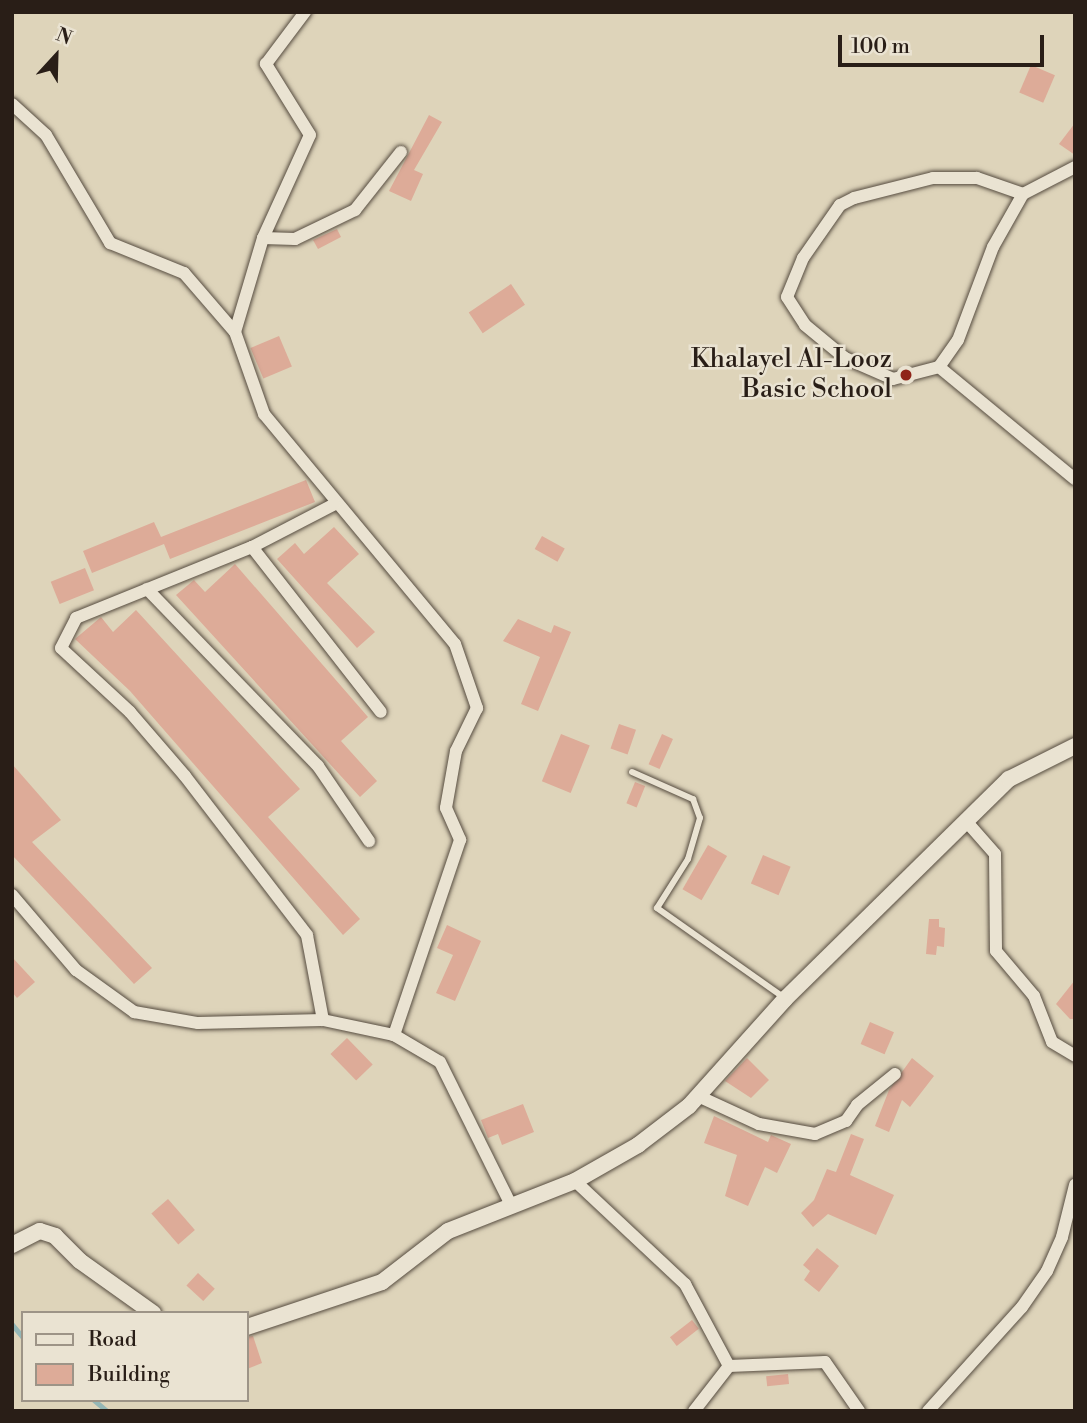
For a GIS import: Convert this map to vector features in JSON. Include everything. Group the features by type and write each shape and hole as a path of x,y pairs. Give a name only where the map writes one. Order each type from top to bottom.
{"street":[{"path":"235,332 262,238 310,135 266,64 305,12"},
{"path":"12,104 46,135 110,243 184,273 235,332 264,414 335,504 454,644 477,708 456,751 446,808 460,840 394,1035"},
{"path":"262,238 295,239 355,210 401,152"},
{"path":"1023,194 976,178 889,186 840,205 803,258 787,297 826,344 893,379 939,367 958,340 993,247 1011,223 1023,194 1075,167"},
{"path":"939,367 1075,479"},
{"path":"323,1020 307,935 170,758 131,712 61,648 76,618 251,547 335,504"},
{"path":"251,547 381,712"},
{"path":"147,589 318,766 369,841"},
{"path":"248,1327 382,1282 449,1231 575,1181 638,1145 698,1096 785,999 966,821 1031,764 1075,746"},
{"path":"966,821 995,854 996,951 1034,996 1052,1042 1075,1056"},
{"path":"12,895 76,970 134,1012 198,1023 323,1020 394,1035 439,1062 511,1205"},
{"path":"698,1096 759,1124 815,1134 846,1121 857,1105 895,1074"},
{"path":"575,1181 685,1284 729,1366"},
{"path":"928,1411 1022,1307 1046,1271 1062,1237 1075,1185"},
{"path":"12,1245 40,1231 55,1236 80,1262 150,1311"},
{"path":"694,1411 729,1366 825,1362 859,1411"}],"lane":[{"path":"632,772 693,799 700,818 688,859 657,908 785,999"}],"building":[{"path":"1031,65 1055,75 1043,103 1019,93"},
{"path":"429,115 442,122 414,170 423,174 411,201 389,191"},
{"path":"1075,123 1075,155 1059,144"},
{"path":"337,229 341,237 318,249 313,240"},
{"path":"511,284 525,305 483,333 469,313"},
{"path":"279,336 292,366 263,378 250,348"},
{"path":"306,480 315,502 170,559 164,544 92,573 83,551 154,522 161,537"},
{"path":"334,527 359,554 327,583 375,632 357,648 277,559 295,543 304,554"},
{"path":"542,536 565,549 557,562 535,549"},
{"path":"235,564 368,717 341,741 377,781 360,797 176,595 194,580 205,592"},
{"path":"85,568 94,590 60,604 51,582"},
{"path":"136,610 300,789 268,817 360,919 343,935 130,691 75,639 101,617 113,632"},
{"path":"518,619 551,633 554,625 571,632 538,711 521,704 540,657 503,641"},
{"path":"619,724 636,730 628,754 611,749"},
{"path":"561,734 590,746 571,793 542,781"},
{"path":"662,734 673,739 660,769 649,764"},
{"path":"12,764 61,820 32,842 152,968 134,984 12,855"},
{"path":"635,782 645,786 637,807 626,803"},
{"path":"708,845 727,856 702,900 682,889"},
{"path":"763,855 791,867 779,895 751,884"},
{"path":"929,919 939,919 939,927 945,928 944,947 937,946 936,955 926,954"},
{"path":"447,925 481,941 455,1001 436,993 453,955 437,948"},
{"path":"12,957 35,982 17,998 12,992"},
{"path":"1075,980 1075,1019 1070,1019 1056,1004"},
{"path":"870,1022 894,1032 885,1054 861,1044"},
{"path":"347,1038 373,1065 356,1081 330,1054"},
{"path":"747,1058 769,1080 751,1098 725,1081"},
{"path":"912,1058 934,1076 910,1107 902,1100 889,1132 875,1126 889,1090"},
{"path":"523,1104 534,1132 502,1145 498,1134 488,1138 481,1120"},
{"path":"714,1116 768,1142 771,1135 791,1144 777,1173 765,1167 748,1206 725,1196 737,1155 704,1143"},
{"path":"851,1134 864,1139 850,1175 894,1195 876,1235 828,1214 813,1227 801,1213 814,1200 827,1169 836,1172"},
{"path":"168,1199 195,1230 178,1244 151,1213"},
{"path":"817,1248 839,1266 819,1292 804,1280 810,1271 803,1265"},
{"path":"198,1273 215,1289 203,1301 186,1285"},
{"path":"692,1320 699,1329 677,1346 670,1337"},
{"path":"253,1336 262,1363 248,1369 248,1337"},
{"path":"788,1374 789,1384 767,1386 766,1376"}],"waterway":[{"path":"12,1324 21,1335"},
{"path":"96,1402 107,1411"}],"place":[{"name":"Khalayel Al-Looz Basic School","path":"906,375"}]}
